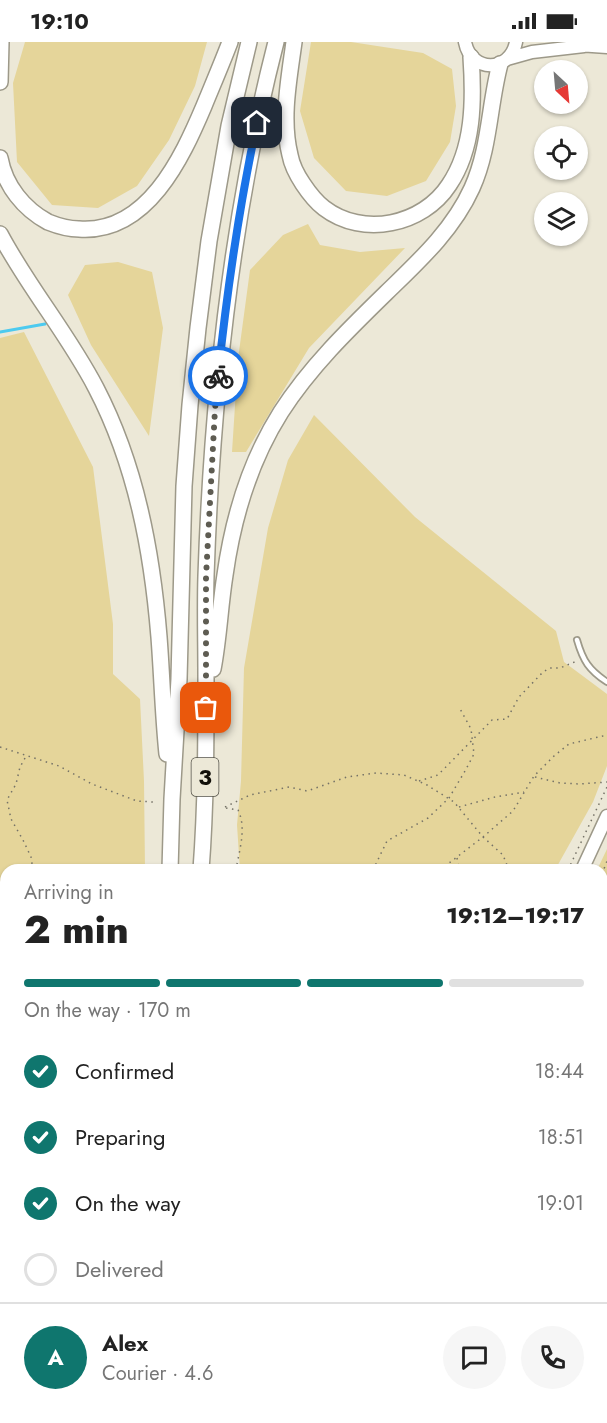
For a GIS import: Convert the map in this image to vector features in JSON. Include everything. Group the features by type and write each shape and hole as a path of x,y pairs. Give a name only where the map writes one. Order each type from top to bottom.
{"highway":[{"path":"0,82 1,42"},
{"path":"0,158 16,195 37,215 51,223 88,230 102,228 123,220 138,210 152,196 172,170 200,116 230,42"},
{"name":"3","path":"170,864 184,486 196,339 209,241 229,126 249,42"},
{"name":"3","path":"201,864 206,708 206,577 215,409 234,246 250,157 276,42"},
{"path":"294,42 286,123 287,142 295,170 306,189 324,208 348,220 372,225 397,222 421,212 442,195 458,171 472,109 465,48"},
{"path":"206,708 218,644 230,542 255,463 281,412 318,363 352,326 429,251 461,209 481,162 496,79 504,62"},
{"path":"0,234 14,260 74,350 96,388 131,474 147,541 154,584 164,731 172,799"}],"main road":[{"path":"504,62 513,54 516,42"},
{"path":"549,42 607,47"},
{"path":"465,48 479,63 487,65 504,62 532,52 584,46"},
{"path":"585,864 607,816"}],"lane":[{"path":"577,640 583,658 594,673 607,682"}],"path":[{"path":"419,781 438,775 492,720 507,719 519,697 543,672 550,668 560,668 583,658"},
{"path":"376,864 387,841 428,818 449,798 474,754 471,729 459,707"},
{"path":"448,864 513,811 534,776 554,756 569,744 607,735"},
{"path":"0,747 59,766 92,784 137,801 153,802"},
{"path":"26,756 7,801 11,819 31,857 32,864"},
{"path":"237,864 242,818 238,810 225,807 250,795 289,787 307,791 347,777 376,773 404,775 449,798 483,837 503,855 507,864"},
{"path":"534,776 560,783 607,782"},
{"path":"571,864 607,787"},
{"path":"458,807 524,792"},
{"path":"457,857 458,864"}],"shaded area":[{"path":"25,42 207,42 195,86 169,140 137,186 98,208 52,205 17,162 13,83"},
{"path":"311,42 351,42 423,53 452,69 456,106 450,142 426,181 387,196 346,191 314,158 300,111"},
{"path":"308,224 320,245 360,252 405,248 309,348 246,452 232,452 238,359 250,270 283,235"},
{"path":"118,262 152,272 163,328 149,436 91,345 68,295 85,265"},
{"path":"24,332 93,467 113,624 113,674 140,699 145,864 0,864 0,338"},
{"path":"314,415 415,517 556,631 564,662 607,694 607,766 593,802 558,864 240,864 237,825 241,781 244,668 268,528 288,460"},
{"path":"607,849 607,864 600,864"}],"waterway":[{"path":"0,332 45,324"}],"way so far":[{"path":"206,708 206,577 218,376"}],"route":[{"path":"218,376 234,246 257,123"}]}
